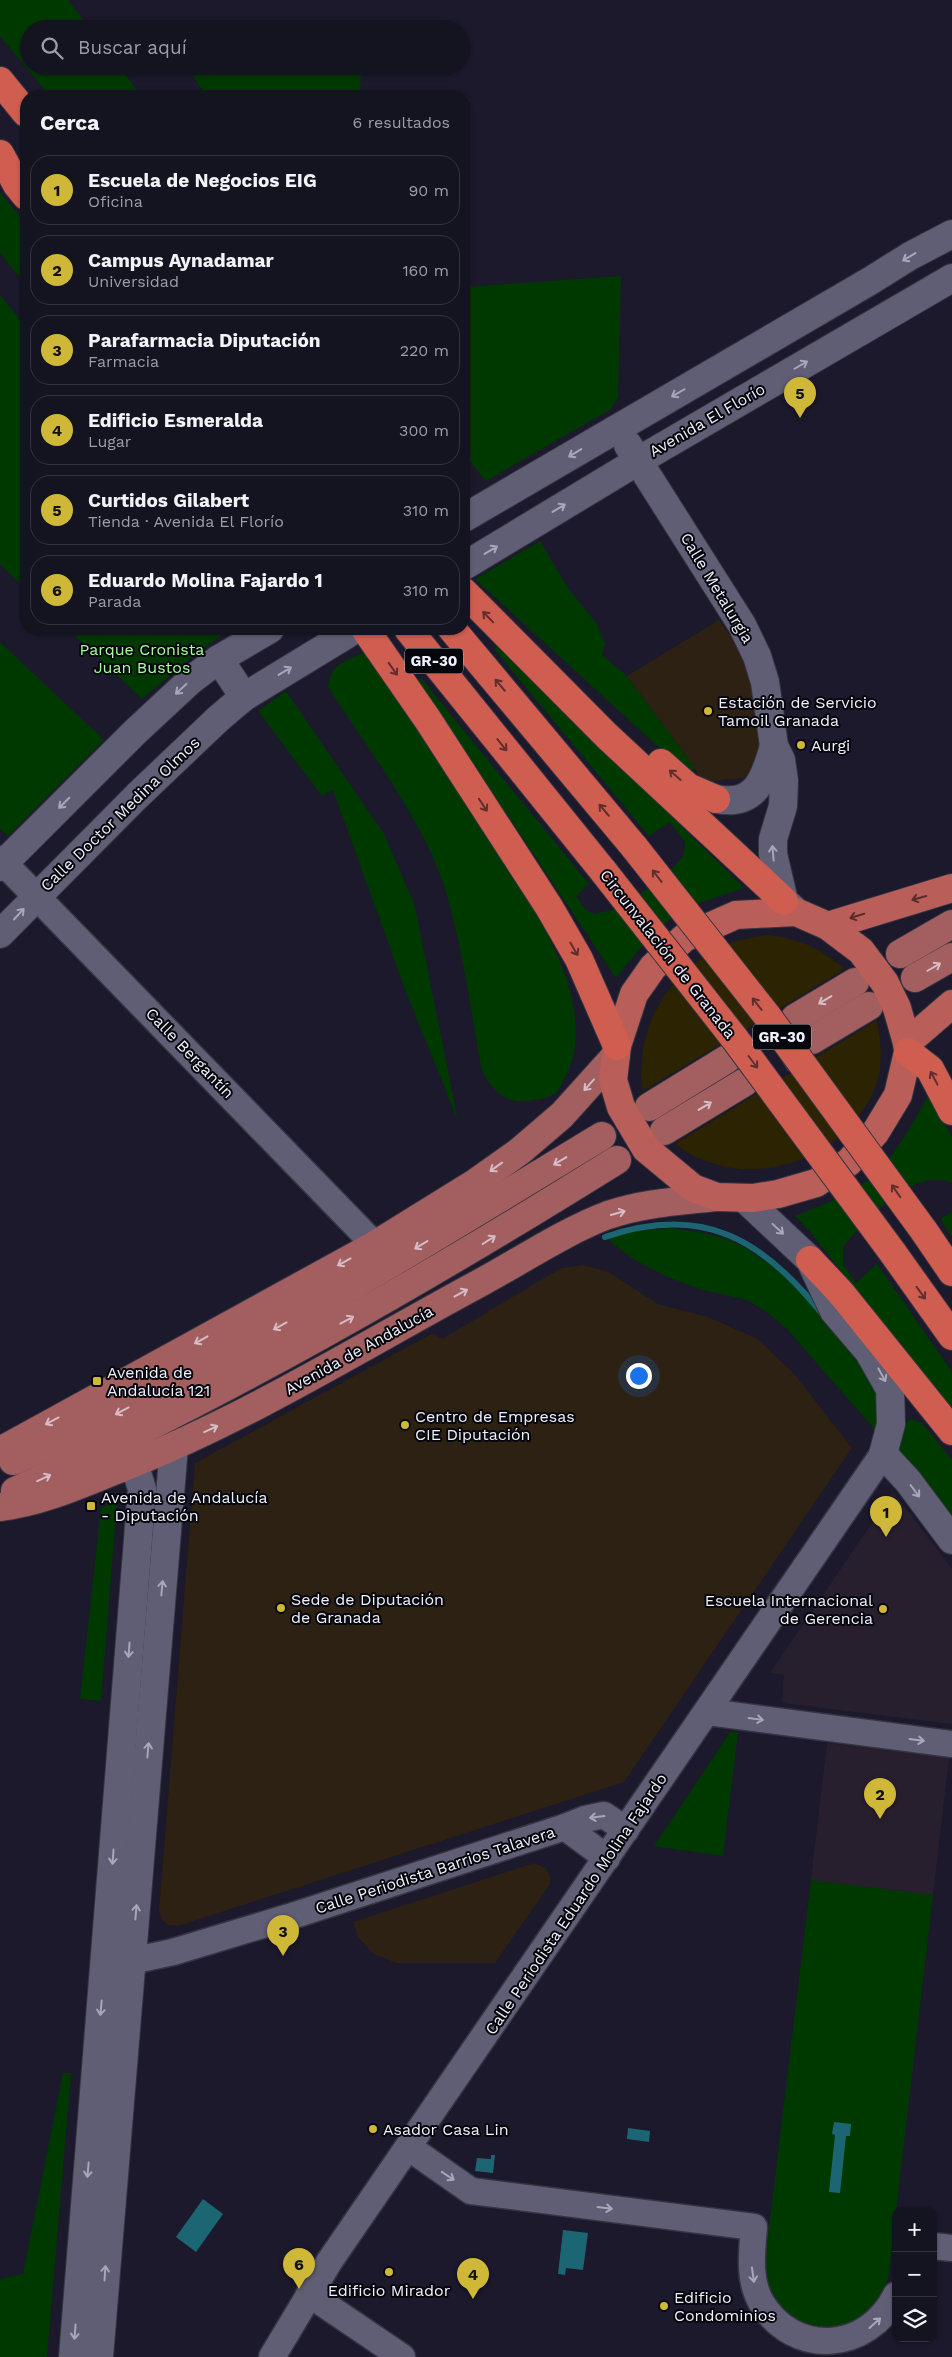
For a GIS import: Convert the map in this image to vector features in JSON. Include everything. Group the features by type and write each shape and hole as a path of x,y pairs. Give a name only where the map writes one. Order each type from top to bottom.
{"highway":[{"path":"0,81 20,106"},
{"path":"0,145 20,165"},
{"path":"0,154 20,188"},
{"path":"470,598 546,677 607,736 790,906 828,926 860,951 885,983 897,1008 907,1048 898,1095 875,1133 849,1162 816,1183 778,1194 744,1198 717,1197 693,1188 646,1149 621,1107 613,1080 616,1050 634,994 653,967 684,938 736,915 790,906"},
{"path":"360,635 428,720 550,907 580,959 616,1050"},
{"name":"Circunvalación de Granada","path":"413,635 604,872 735,1039 952,1336"},
{"name":"GR-30","path":"457,635 635,848 768,1017 952,1272"},
{"path":"546,677 582,695 688,787 716,799"},
{"path":"828,926 952,888"},
{"path":"907,1048 952,1004"},
{"path":"907,1048 930,1069 952,1112"},
{"path":"810,1260 841,1293 952,1431"}],"main road":[{"path":"470,515 618,429 948,245"},
{"name":"Avenida El Florío","path":"470,562 638,460 952,278"},
{"name":"Calle Metalurgia","path":"618,429 750,641 765,682 774,746 781,760 784,781 783,806 773,838 773,854 790,906"},
{"path":"1,863 190,680 219,659 260,635"},
{"path":"219,659 244,697 350,635"},
{"name":"Calle Doctor Medina Olmos","path":"0,934 137,796 244,697"},
{"path":"716,799 730,802 745,798 758,787 768,768 774,746"},
{"path":"900,954 952,924"},
{"path":"915,978 952,957"},
{"path":"796,1018 855,982"},
{"path":"812,1040 869,1006"},
{"path":"0,1451 375,1244 475,1183 520,1150 562,1115 616,1050"},
{"path":"649,1107 727,1059"},
{"path":"664,1131 745,1082"},
{"path":"0,1467 109,1418 241,1348 374,1274 602,1136"},
{"name":"Avenida de Andalucía","path":"0,1498 116,1445 370,1308 482,1244 617,1160"},
{"name":"Avenida de Andalucía","path":"0,1508 28,1504 134,1463 257,1407 456,1296 607,1216 641,1206 717,1197"},
{"path":"744,1198 810,1260 834,1311 869,1352 890,1389 891,1424 883,1454 908,1481 952,1540"},
{"path":"73,2357 174,1446"},
{"path":"99,2357 142,1489 134,1463"}],"street":[{"name":"Calle Bergantín","path":"1,863 37,895 375,1244"},
{"name":"Calle Periodista Eduardo Molina Fajardo","path":"272,2357 309,2294 883,1454"},
{"path":"708,1712 952,1744"},
{"name":"Calle Periodista Barrios Talavera","path":"118,1960 173,1952 271,1922 585,1819 604,1815 626,1830"},
{"name":"Calle Periodista Barrios Talavera","path":"565,1827 607,1858"},
{"path":"408,2148 471,2191 754,2227 752,2266 754,2284 760,2301 771,2317 787,2331 818,2342 832,2343 852,2338 872,2328 889,2309 895,2297"},
{"path":"937,2246 952,2248"},
{"path":"309,2294 402,2357"}],"shaded area":[{"name":"Estación de Servicio Tamoil Granada","path":"719,620 754,669 770,745 752,777 702,782 695,768 627,676"},
{"path":"583,1265 609,1272 658,1304 708,1317 758,1339 796,1376 852,1448 624,1782 178,1926 168,1925 162,1920 159,1910 195,1463 433,1333 442,1339 561,1268"},
{"name":"Escuela Internacional de Gerencia","path":"893,1492 952,1569 952,1724 782,1703 784,1675 770,1673"},
{"path":"827,1743 949,1758 933,1895 811,1880"},
{"path":"534,1863 546,1868 551,1878 550,1884 495,1963 396,1963 374,1954 358,1937 353,1922"},
{"path":"834,2122 851,2124 850,2136 846,2136 840,2193 829,2192 835,2135 832,2134"},
{"path":"628,2128 650,2131 649,2142 627,2139"},
{"path":"491,2155 495,2155 493,2173 475,2171 477,2158 491,2159"},
{"path":"203,2199 223,2214 196,2252 176,2237"},
{"path":"563,2230 588,2233 583,2270 566,2268 565,2275 558,2274"}],"green space":[{"path":"0,0 68,0 83,20 20,20 20,60 0,36"},
{"path":"32,75 126,75 137,90 45,90"},
{"path":"193,75 361,75 360,90 202,90"},
{"path":"0,192 20,217 20,278 0,253"},
{"path":"621,276 618,397 611,409 486,481 470,461 470,287"},
{"path":"0,295 20,320 20,583 0,564"},
{"path":"540,541 568,588 596,623 605,643 602,655 627,676 695,768 691,773 677,764 475,579"},
{"name":"Parque Cronista Juan Bustos","path":"74,635 222,635 194,655 142,699"},
{"path":"0,642 104,740 8,836 0,829"},
{"path":"499,645 744,888 698,904 672,918 649,938 616,978 418,680 421,678 589,884 576,896 586,910 595,914 624,907 675,866 684,854 685,842 670,822 649,836 494,649"},
{"path":"370,650 520,886 553,944 561,964 574,1008 575,1045 573,1057 560,1088 557,1092 547,1097 520,1101 506,1098 495,1090 482,1071 456,928 439,873 407,807 328,687 332,672 337,667"},
{"path":"286,691 384,834 415,906 458,1121 406,992 333,790 322,796 258,711"},
{"path":"929,1094 952,1137 952,1183 938,1180 923,1182 907,1188 892,1198 843,1247 843,1264 856,1283 877,1264 952,1372 952,1413 812,1234 795,1216 850,1192 877,1172 902,1140"},
{"path":"952,1212 952,1237 940,1219"},
{"path":"671,1228 711,1234 734,1242 757,1255 797,1289 815,1308 880,1391 877,1432 787,1329 768,1313 747,1300 699,1289 663,1275 630,1257 607,1239 633,1231"},
{"path":"911,1419 922,1423 952,1460 952,1528 893,1450 903,1426"},
{"path":"117,1501 101,1701 80,1699 101,1508"},
{"path":"731,1731 738,1732 723,1856 654,1846"},
{"path":"811,1880 933,1895 897,2207 892,2207 892,2246 888,2280 879,2301 865,2316 833,2330 811,2328 792,2320 767,2291 764,2269"},
{"path":"63,2073 71,2073 47,2357 0,2357 0,2279 23,2274"}],"sand":[{"path":"769,935 791,939 810,946 827,955 845,969 643,1091 641,1072 645,1042 657,1008 667,992 693,965 708,954 736,941"},
{"path":"877,1020 881,1063 875,1088 860,1115 840,1136 815,1153 788,1164 759,1169 730,1168 701,1159 675,1144"}],"waterway":[{"path":"605,1237 640,1228 671,1224 701,1227 728,1235 753,1248 777,1266 800,1288 823,1315"}],"tunnel":[{"path":"727,1059 795,1018"},
{"path":"745,1082 812,1040"}],"place":[{"name":"Curtidos Gilabert","path":"800,418"},
{"name":"Estación de Servicio Tamoil Granada","path":"708,711"},
{"name":"Aurgi","path":"801,745"},
{"name":"Avenida de Andalucía 121","path":"97,1381"},
{"name":"Centro de Empresas CIE Diputación","path":"405,1425"},
{"name":"Avenida de Andalucía - Diputación","path":"91,1506"},
{"name":"Escuela de Negocios EIG","path":"886,1537"},
{"name":"Sede de Diputación de Granada","path":"281,1608"},
{"name":"Escuela Internacional de Gerencia","path":"883,1609"},
{"name":"Campus Aynadamar","path":"880,1819"},
{"name":"Parafarmacia Diputación","path":"283,1956"},
{"name":"Asador Casa Lin","path":"373,2129"},
{"name":"Edificio Mirador","path":"389,2272"},
{"name":"Eduardo Molina Fajardo 1","path":"299,2289"},
{"name":"Edificio Esmeralda","path":"473,2299"},
{"name":"Edificio Condominios","path":"664,2306"}]}
